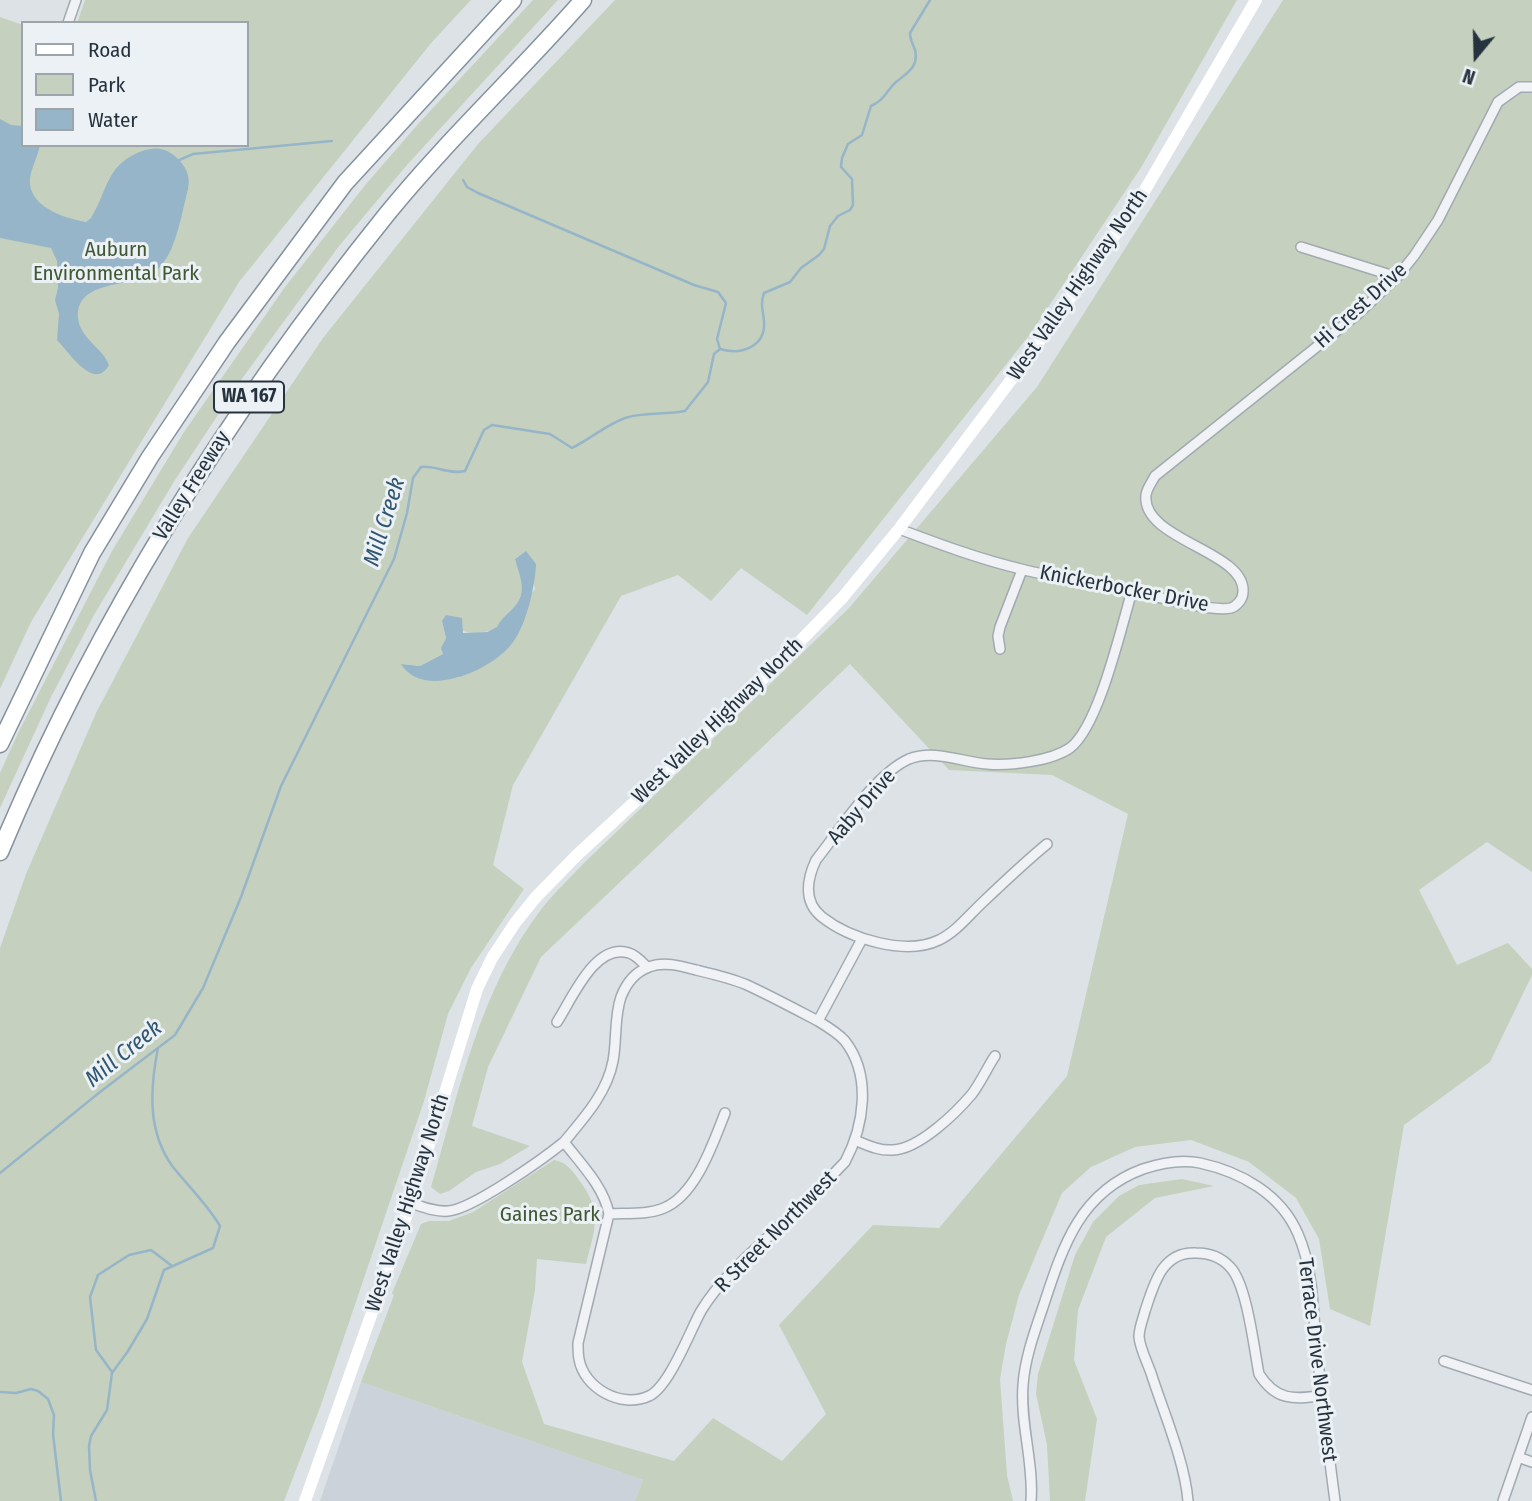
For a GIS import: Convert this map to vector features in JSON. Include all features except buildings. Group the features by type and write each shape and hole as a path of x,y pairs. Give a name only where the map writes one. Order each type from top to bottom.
{"highway":[{"name":"WA 167","path":"0,744 92,553 150,457 227,342 345,183 513,0"},
{"name":"Valley Freeway","path":"0,852 87,666 137,574 191,485 268,368 388,212 583,0"}],"main road":[{"name":"West Valley Highway North","path":"305,1501 411,1203 477,989 492,958 536,897 784,658 843,597 899,530 1023,364 1135,207 1256,0"}],"street":[{"path":"69,21 76,0"},
{"name":"Hi Crest Drive","path":"1146,494 1155,476 1359,313 1397,277 1438,220 1498,102 1518,87 1532,87"},
{"path":"1301,247 1397,277"},
{"name":"Knickerbocker Drive","path":"899,530 1022,570 1221,608 1233,607 1240,602 1243,592 1235,573 1223,562 1161,526 1147,505 1146,494"},
{"path":"1000,649 1000,627 1022,570"},
{"name":"Aaby Drive","path":"1047,844 950,934 937,941 906,946 862,939 820,916 811,903 807,888 809,874 816,860 893,768 927,754 1004,765 1033,761 1070,747 1079,737 1100,696 1132,591"},
{"path":"818,1021 862,939"},
{"path":"411,1203 447,1212 470,1205 564,1142 590,1111 604,1087 613,1060 620,1000 630,980 647,967 629,953 604,955 584,978 557,1022"},
{"name":"R Street Northwest","path":"609,1214 578,1343 579,1359 590,1381 603,1392 618,1399 632,1400 650,1396 664,1384 702,1310 720,1284 845,1162 857,1141 861,1123 862,1085 856,1062 846,1042 818,1021 729,978 674,964 647,967"},
{"path":"857,1141 879,1150 897,1150 919,1142 945,1121 972,1093 995,1056"},
{"path":"564,1142 597,1185 609,1214 650,1212 676,1202 694,1180 725,1113"},
{"name":"Terrace Drive Northwest","path":"1031,1501 1023,1406 1025,1362 1060,1257 1073,1228 1081,1214 1097,1197 1130,1174 1153,1166 1193,1162 1231,1172 1255,1183 1276,1201 1298,1233 1305,1253 1335,1501"},
{"path":"1188,1501 1184,1476 1139,1340 1147,1304 1165,1264 1176,1256 1190,1252 1206,1253 1229,1265 1242,1292 1259,1374 1265,1385 1283,1396 1295,1399 1322,1396"},
{"path":"1444,1361 1532,1390"},
{"path":"1503,1501 1532,1417"},
{"path":"1518,1457 1532,1462"}],"shaded area":[{"path":"361,1382 643,1480 635,1501 320,1501"}],"green space":[{"name":"Auburn Environmental Park","path":"85,0 471,0 432,42 239,282 31,622 0,689 0,17 21,24 21,147 248,147 248,21 78,21"},
{"path":"533,0 558,0 407,165 339,246 241,380 175,480 94,615 51,697 0,808 0,773 18,733 112,551 184,432 285,287 366,184"},
{"path":"615,0 1237,0 1142,166 1031,333 807,615 741,568 711,601 678,575 621,596 513,785 493,865 524,889 471,968 448,1014 424,1101 321,1405 284,1501 0,1501 0,948 26,874 96,713 188,538 323,338 478,144","holes":["526,551 535,589 458,678 402,664 420,666 443,654 446,638 442,621 468,632 497,628 521,595 521,579 515,559"]},
{"name":"Gaines Park","path":"1283,0 1532,0 1532,872 1487,842 1419,890 1457,965 1508,943 1532,969 1532,975 1490,1062 1404,1125 1370,1326 1330,1309 1319,1239 1296,1198 1249,1162 1191,1140 1135,1147 1091,1167 1062,1193 1019,1295 1000,1379 1007,1475 1013,1501 635,1501 643,1480 361,1382 394,1295 392,1293 421,1224 429,1221 449,1221 473,1212 554,1160 568,1167 587,1191 595,1220 586,1264 537,1259 535,1290 522,1362 544,1424 674,1461 713,1418 782,1461 826,1414 779,1325 873,1225 939,1228 1067,1076 1128,814 1052,775 949,770 850,664 541,957 488,1067 472,1126 530,1146 500,1164 476,1172 449,1191 440,1194 431,1187 462,1078 487,1006 521,938 543,907 583,864 849,608 1037,387"},
{"path":"1182,1179 1214,1186 1155,1198 1106,1237 1078,1310 1074,1360 1097,1419 1085,1501 1050,1501 1047,1445 1036,1394 1038,1374 1075,1255 1093,1222 1119,1196 1139,1185"}],"water":[{"path":"0,119 11,125 21,126 21,147 39,147 30,178 31,188 40,203 57,214 86,222 91,218 116,169 132,155 145,150 157,148 175,156 182,163 189,179 178,228 167,258 161,266 141,279 95,291 80,305 78,317 82,331 109,365 103,372 89,372 57,340 57,261 51,248 0,238"},
{"path":"526,551 536,564 534,584 521,629 510,646 487,664 456,678 424,680 411,675 401,664 420,666 443,654 441,648 446,638 442,621 446,615 462,618 463,633 487,632 497,627 517,604 521,595 521,579 515,559"}],"waterway":[{"name":"Mill Creek","path":"0,1173 175,1035 203,988 241,897 281,786 394,559 407,513 413,478 421,467 465,471 484,430 492,425 550,434 572,448 625,418 685,411 708,382 714,354 720,349 743,350 761,338 764,330 764,293 790,282 801,268 819,255 824,249 830,226 853,205 852,179 841,167 842,158 848,144 862,135 871,106 883,98 914,65 916,56 910,33 930,0"},
{"path":"177,161 193,154 332,141"},
{"path":"463,180 467,187 478,193 694,285 718,292 726,303 717,339 720,349"},
{"path":"96,1501 89,1446 91,1436 107,1410 112,1373 147,1319 164,1270 213,1248 220,1226 173,1167 159,1139 152,1094 158,1048"},
{"path":"112,1372 96,1350 90,1297 98,1275 129,1255 151,1250 172,1266"},
{"path":"0,1392 16,1393 31,1389 48,1399 54,1415 53,1434 61,1501"}]}
